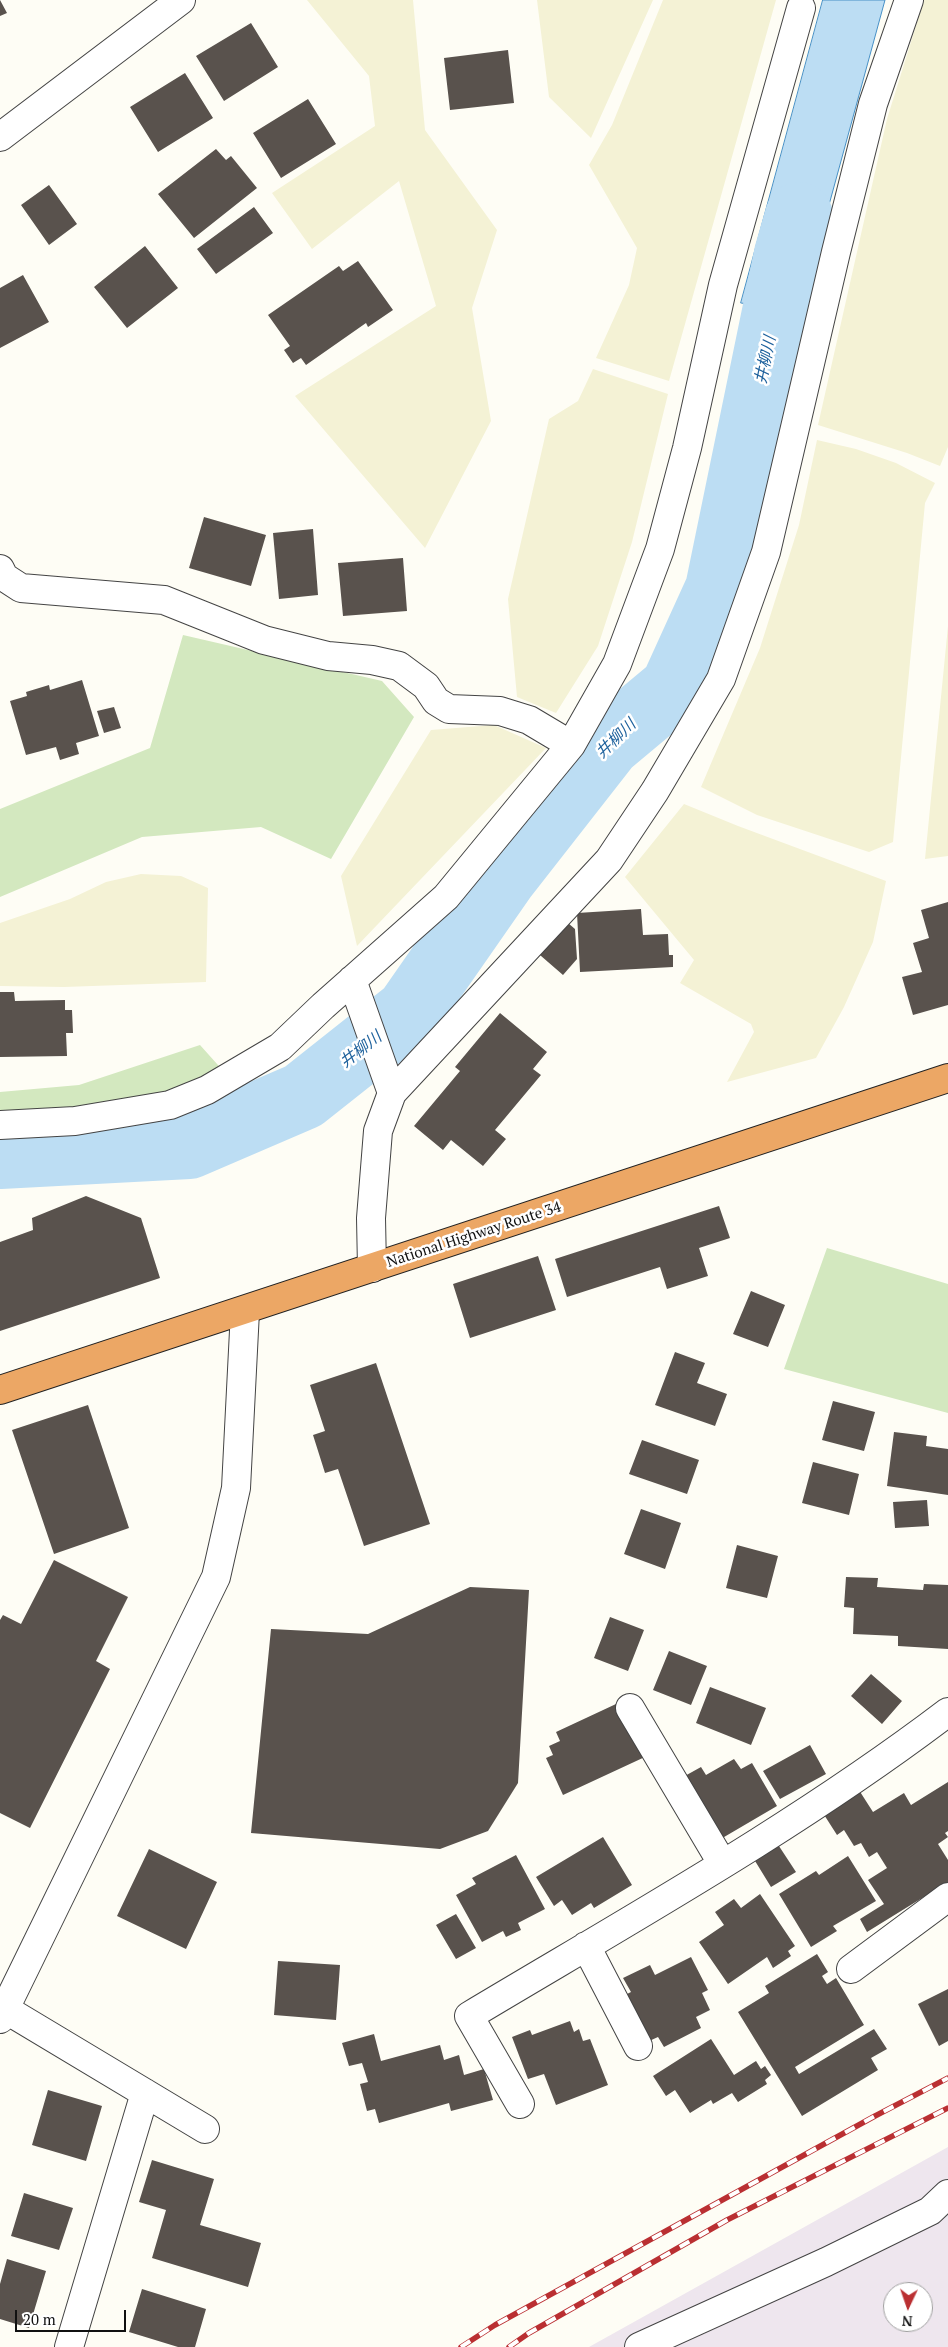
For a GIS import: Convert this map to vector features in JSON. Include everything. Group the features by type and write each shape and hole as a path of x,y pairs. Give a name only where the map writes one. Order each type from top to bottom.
{"highway":[{"name":"National Highway Route 34","path":"0,1390 245,1311 948,1078"}],"street":[{"path":"4,126 181,0"},
{"path":"372,1268 371,1218 378,1131 392,1093 609,860 655,791 721,679 766,552 836,252 873,104 909,0"},
{"path":"0,1125 75,1121 170,1105 207,1090 280,1047 446,897 571,745 617,664 660,549 687,448 722,285 801,8"},
{"path":"0,569 4,577 21,588 164,600 264,640 328,656 372,660 399,666 426,686 436,701 449,709 500,711 528,720 571,745"},
{"path":"352,980 392,1093"},
{"path":"205,2129 2,2014 216,1577 236,1488 245,1311"},
{"path":"630,1708 722,1863"},
{"path":"520,2104 469,2016 722,1863 882,1762 948,1712"},
{"path":"851,1969 948,1896"},
{"path":"586,1946 638,2046"},
{"path":"69,2347 145,2094"},
{"path":"639,2347 826,2262 930,2211 948,2194"}],"shaded area":[{"path":"307,0 413,0 425,130 497,230 472,308 491,421 425,548 295,396 436,306 399,181 312,249 272,193 375,126 369,76"},
{"path":"537,0 653,0 591,138 549,97"},
{"path":"663,0 776,0 669,381 596,358 629,285 637,248 589,165 612,125"},
{"path":"924,0 948,0 948,447 940,466 907,453 818,425 887,119"},
{"path":"593,369 668,394 632,542 598,646 556,713 517,697 508,599 549,419 578,401"},
{"path":"817,440 856,449 896,463 935,483 925,503 893,842 869,852 757,815 701,787 760,648 799,525"},
{"path":"948,626 948,856 925,859"},
{"path":"494,725 546,748 357,946 341,876 431,730"},
{"path":"684,804 886,881 873,942 844,1007 816,1058 727,1082 754,1032 751,1024 680,983 694,960 625,877"},
{"path":"141,874 181,876 208,888 206,982 64,987 0,986 0,923 70,899 106,882"},
{"path":"948,2147 948,2347 589,2347"}],"green space":[{"path":"183,635 382,681 414,717 331,859 261,827 142,837 0,897 0,809 150,748"},
{"path":"200,1045 235,1084 184,1121 0,1134 0,1092 79,1085"},
{"path":"827,1248 948,1284 948,1413 784,1369"}],"water":[{"path":"823,0 885,0 800,311 741,303"}],"building":[{"path":"0,0 7,13 0,16"},
{"path":"251,23 278,67 224,101 196,56"},
{"path":"508,50 514,103 450,110 444,58"},
{"path":"185,73 213,118 158,152 130,107"},
{"path":"308,99 336,144 281,178 253,133"},
{"path":"216,149 226,160 231,156 257,188 194,238 158,194"},
{"path":"49,185 77,224 49,245 21,205"},
{"path":"254,207 273,233 216,274 197,249"},
{"path":"145,246 178,288 127,328 94,287"},
{"path":"358,261 393,310 368,327 366,323 306,365 301,358 293,363 284,350 290,346 268,315 339,266 343,271"},
{"path":"23,275 49,322 0,348 0,288"},
{"path":"204,517 266,535 251,586 189,568"},
{"path":"313,529 318,595 279,599 273,533"},
{"path":"403,558 407,611 343,616 338,563"},
{"path":"82,680 99,736 76,743 79,754 60,760 56,747 26,755 10,701 27,696 26,692 49,685 50,690"},
{"path":"114,707 121,728 104,733 97,711"},
{"path":"948,902 948,1005 913,1015 902,977 922,972 913,943 929,938 921,910"},
{"path":"641,909 643,935 668,934 669,955 673,955 673,967 580,972 577,913"},
{"path":"561,917 575,929 577,959 563,975 533,949"},
{"path":"0,992 14,992 15,1001 65,1000 65,1010 72,1010 73,1033 66,1033 67,1056 0,1057"},
{"path":"500,1013 547,1052 533,1069 541,1075 495,1130 506,1139 483,1166 451,1140 443,1150 414,1126 460,1071 455,1067"},
{"path":"86,1196 141,1218 160,1278 0,1331 0,1242 33,1230 32,1218"},
{"path":"719,1206 730,1238 699,1248 708,1276 667,1289 660,1267 567,1297 555,1259"},
{"path":"538,1256 556,1310 470,1338 453,1284"},
{"path":"751,1291 785,1305 768,1347 733,1334"},
{"path":"675,1352 705,1363 697,1383 727,1394 715,1426 655,1405"},
{"path":"376,1363 430,1524 364,1546 338,1469 325,1473 313,1435 325,1431 310,1385"},
{"path":"833,1401 875,1412 864,1451 822,1440"},
{"path":"88,1405 129,1528 54,1554 12,1430"},
{"path":"894,1432 927,1436 926,1446 948,1449 948,1495 887,1486"},
{"path":"642,1440 699,1460 687,1494 629,1474"},
{"path":"813,1462 859,1474 849,1515 802,1503"},
{"path":"927,1500 929,1526 895,1528 893,1502"},
{"path":"641,1509 681,1523 665,1569 624,1554"},
{"path":"737,1545 778,1556 767,1598 726,1588"},
{"path":"54,1560 128,1597 96,1661 110,1669 30,1828 0,1813 0,1620 3,1615 21,1624"},
{"path":"846,1577 878,1578 877,1587 923,1590 924,1584 948,1585 948,1649 898,1646 898,1636 853,1634 854,1608 844,1607"},
{"path":"470,1587 529,1590 518,1783 488,1831 440,1849 251,1833 271,1629 368,1634"},
{"path":"610,1617 644,1630 628,1671 594,1658"},
{"path":"669,1651 707,1666 691,1705 653,1690"},
{"path":"871,1674 902,1701 882,1724 851,1696"},
{"path":"710,1687 766,1708 751,1745 696,1723"},
{"path":"616,1704 634,1743 640,1740 647,1756 563,1795 546,1758 553,1755 549,1746 560,1741 556,1732"},
{"path":"810,1745 826,1774 780,1799 763,1771"},
{"path":"734,1759 741,1769 752,1763 777,1806 719,1840 683,1777 701,1767 706,1775"},
{"path":"948,1782 948,1831 945,1833 948,1837 938,1844 948,1860 948,1882 867,1932 860,1919 884,1904 868,1880 887,1868 877,1852 869,1857 861,1843 854,1846 844,1830 837,1835 821,1810 857,1787 873,1812 904,1793 911,1805"},
{"path":"603,1837 632,1885 594,1908 591,1903 572,1915 562,1900 554,1906 536,1877"},
{"path":"775,1840 796,1872 771,1887 752,1856"},
{"path":"149,1849 217,1882 186,1949 117,1916"},
{"path":"516,1855 545,1909 518,1923 521,1930 506,1937 503,1931 482,1942 456,1895 476,1884 472,1878"},
{"path":"848,1856 876,1901 833,1926 837,1931 811,1947 779,1894 816,1871 819,1875"},
{"path":"760,1894 795,1946 788,1951 791,1956 773,1968 767,1957 728,1984 699,1942 724,1925 715,1912 734,1899 741,1908"},
{"path":"456,1914 476,1948 456,1959 436,1925"},
{"path":"817,1954 828,1972 822,1976 827,1984 836,1978 864,2025 795,2067 799,2074 874,2029 887,2049 871,2058 878,2070 802,2116 738,2012 769,1993 765,1986"},
{"path":"691,1957 708,1990 702,1993 710,2010 696,2017 701,2028 664,2047 658,2037 647,2042 623,1996 631,1992 623,1978 650,1965 655,1975"},
{"path":"278,1961 340,1965 336,2020 274,2015"},
{"path":"948,1989 948,2041 939,2046 918,2004"},
{"path":"570,2021 574,2032 579,2029 583,2041 590,2039 608,2085 556,2105 544,2074 528,2079 512,2037 530,2030 532,2035"},
{"path":"374,2034 381,2061 440,2045 444,2060 459,2055 464,2075 484,2069 493,2100 451,2111 449,2103 379,2123 375,2109 367,2111 360,2084 368,2082 362,2063 349,2066 342,2043"},
{"path":"711,2039 734,2075 756,2061 761,2069 765,2066 771,2075 765,2080 767,2084 738,2102 732,2093 713,2104 711,2100 690,2113 675,2090 666,2096 653,2076"},
{"path":"48,2090 102,2106 86,2161 32,2145"},
{"path":"152,2160 214,2179 200,2225 261,2243 248,2287 152,2258 166,2210 139,2202"},
{"path":"24,2193 73,2208 59,2250 11,2236"},
{"path":"7,2259 46,2271 29,2328 0,2319 0,2284"},
{"path":"142,2289 206,2309 195,2347 178,2347 129,2332"}],"waterway":[{"name":"井柳川","path":"0,1155 189,1145 303,1096 409,1012 503,877 607,744 674,688 719,589 788,254 799,216"}],"railway":[{"path":"461,2347 495,2325 875,2116 948,2078"},
{"path":"509,2347 529,2333 727,2220 948,2108"}]}
